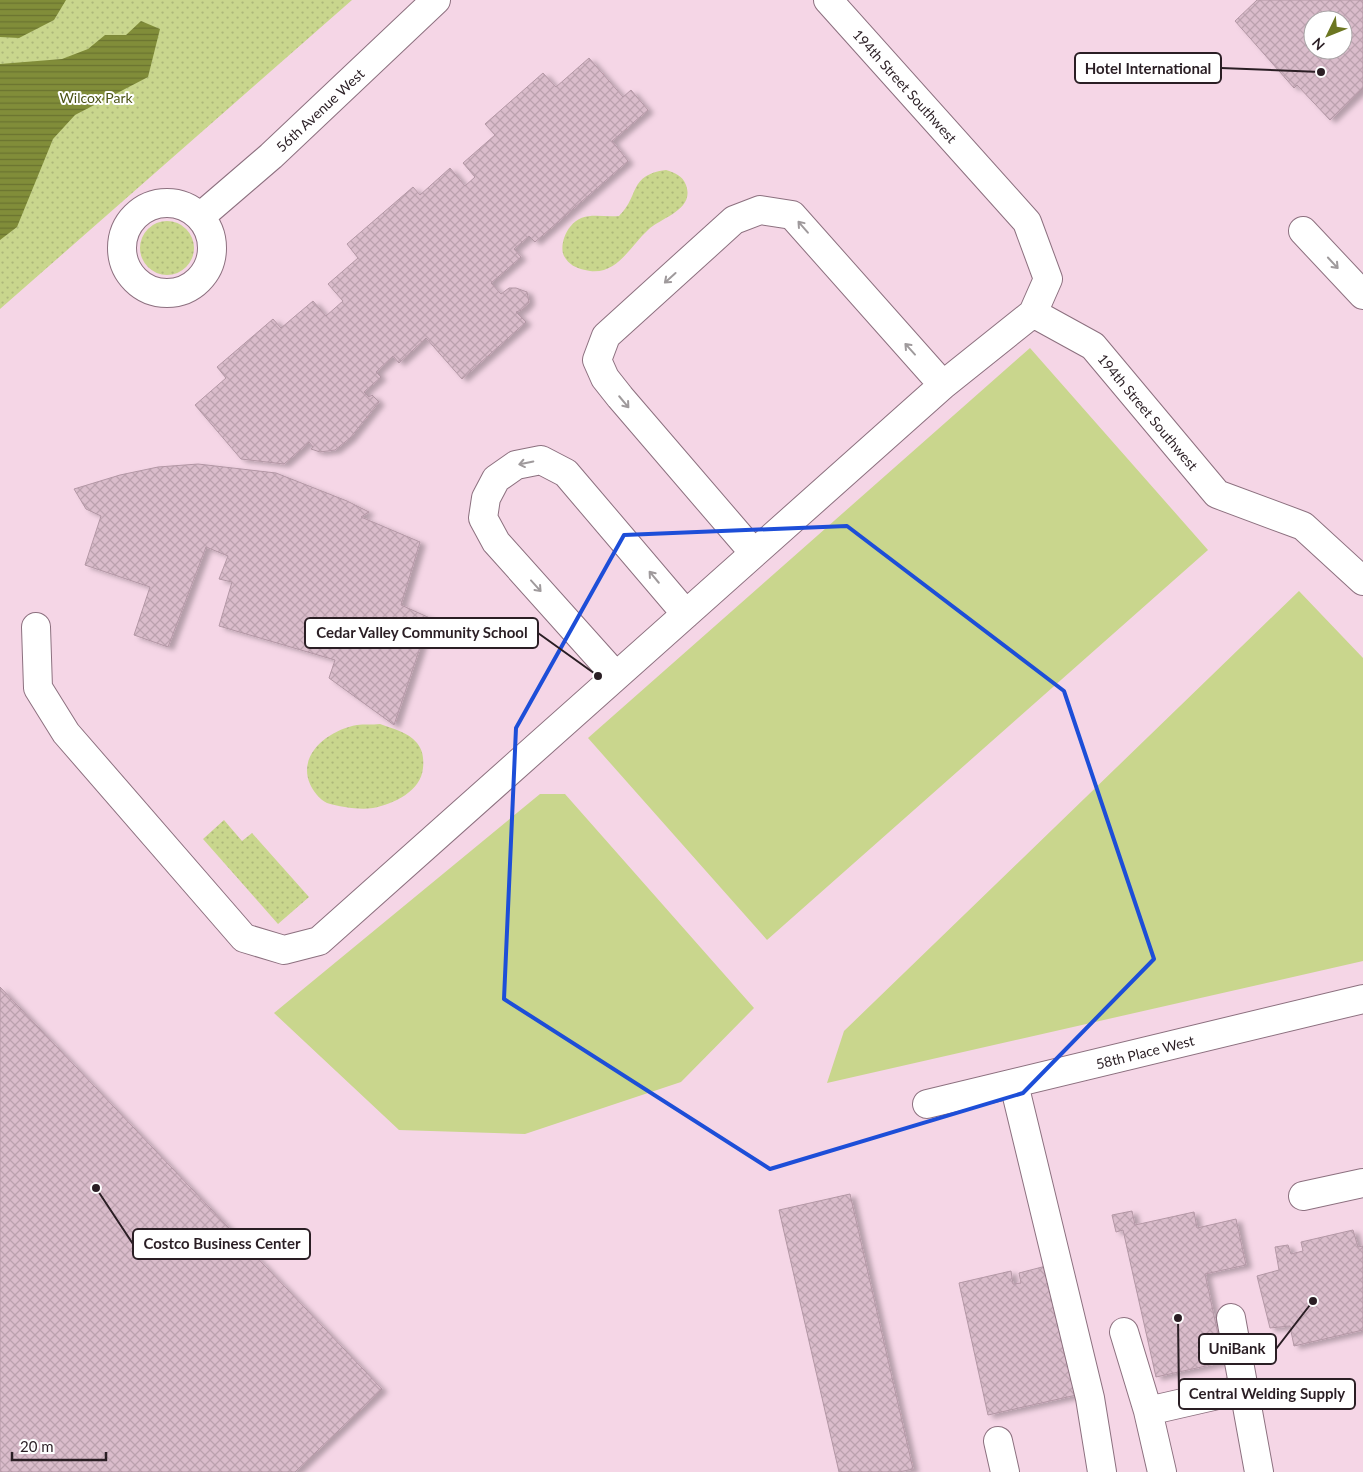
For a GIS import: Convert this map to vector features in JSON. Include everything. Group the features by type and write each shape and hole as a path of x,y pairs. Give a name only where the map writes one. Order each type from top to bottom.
{"street":[{"name":"56th Avenue West","path":"200,217 271,156 436,0"},
{"name":"194th Street Southwest","path":"828,0 1027,222 1048,279 1032,313 1093,346 1217,494 1303,526 1363,581"},
{"path":"754,553 620,397 605,378 597,360 606,336 734,220 760,210 792,215 943,385"},
{"path":"1303,231 1363,295"},
{"path":"36,627 38,688 66,733 244,938 284,950 319,941 943,385 1032,313"},
{"path":"616,676 496,542 483,518 486,498 496,479 516,465 541,460 566,473 686,614"},
{"name":"58th Place West","path":"927,1104 1363,999"},
{"path":"1014,1084 1090,1398 1102,1472"},
{"path":"1303,1196 1363,1183"},
{"path":"1231,1318 1259,1472"},
{"path":"1124,1332 1148,1412 1162,1472"},
{"path":"1148,1412 1244,1389"},
{"path":"998,1441 1005,1472"}],"highlighted area":[{"path":"847,526 1064,691 1154,959 1023,1093 770,1169 504,999 516,728 624,535"}],"green space":[{"name":"Wilcox Park","path":"0,0 352,0 0,309"},
{"path":"666,170 675,173 686,185 688,194 682,207 654,225 621,259 605,270 585,270 568,262 562,249 563,241 568,230 575,222 581,218 593,216 619,216 630,201 640,181 646,176"},
{"path":"162,221 172,221 182,225 190,233 194,248 190,263 182,271 172,275 162,275 152,271 144,263 140,253 140,243 144,233 152,225"},
{"path":"1030,348 1208,550 767,940 588,738"},
{"path":"1299,591 1363,658 1363,961 827,1083 844,1031"},
{"path":"380,724 405,733 421,749 423,765 421,776 412,790 398,800 373,808 344,807 322,800 311,787 307,773 308,763 318,745 326,738 346,728 357,725"},
{"path":"540,794 565,794 754,1008 681,1082 525,1134 399,1130 274,1013"},
{"path":"224,820 242,841 252,833 309,897 278,924 203,839"}],"shaded area":[{"path":"0,0 66,0 54,20 19,38 0,37"},
{"path":"141,21 160,29 148,77 75,115 53,139 17,227 0,240 0,64 62,59 88,49 105,35 126,35"}],"building":[{"path":"1257,0 1363,0 1363,88 1330,120 1297,85 1294,88 1235,21"},
{"path":"589,58 623,97 631,90 648,110 612,141 628,161 535,242 529,236 514,249 521,257 491,283 501,294 509,288 516,288 527,292 529,302 522,310 516,312 526,322 462,379 426,338 399,363 393,356 376,372 381,377 364,392 369,397 372,395 379,402 350,438 335,450 320,452 311,449 313,447 309,442 284,464 241,459 195,405 226,378 217,367 273,319 281,328 313,301 326,316 343,301 328,284 358,258 347,244 413,187 420,195 450,168 465,186 475,177 463,163 495,135 485,124 543,73 556,87"},
{"path":"198,464 276,473 347,501 369,512 361,517 420,542 401,605 430,618 394,725 329,678 335,660 219,626 232,582 219,579 228,556 206,547 168,647 134,635 150,587 85,565 101,516 86,509 74,489 120,475 158,467"},
{"path":"0,987 382,1389 295,1472 0,1472"},
{"path":"850,1194 913,1469 899,1472 839,1472 779,1210"},
{"path":"1132,1211 1135,1225 1194,1212 1197,1228 1236,1219 1246,1265 1205,1274 1224,1362 1156,1377 1123,1230 1116,1232 1112,1215"},
{"path":"1353,1230 1358,1247 1363,1246 1363,1330 1294,1346 1290,1326 1270,1328 1257,1276 1279,1270 1275,1247 1288,1245 1291,1254 1303,1251 1301,1242"},
{"path":"1046,1266 1081,1394 988,1415 959,1283 1011,1271 1013,1284 1021,1283 1019,1273"}],"place":[{"name":"Hotel International","path":"1321,72"},
{"name":"Cedar Valley Community School","path":"598,676"},
{"name":"Costco Business Center","path":"96,1188"},
{"name":"UniBank","path":"1313,1301"},
{"name":"Central Welding Supply","path":"1178,1318"}]}
